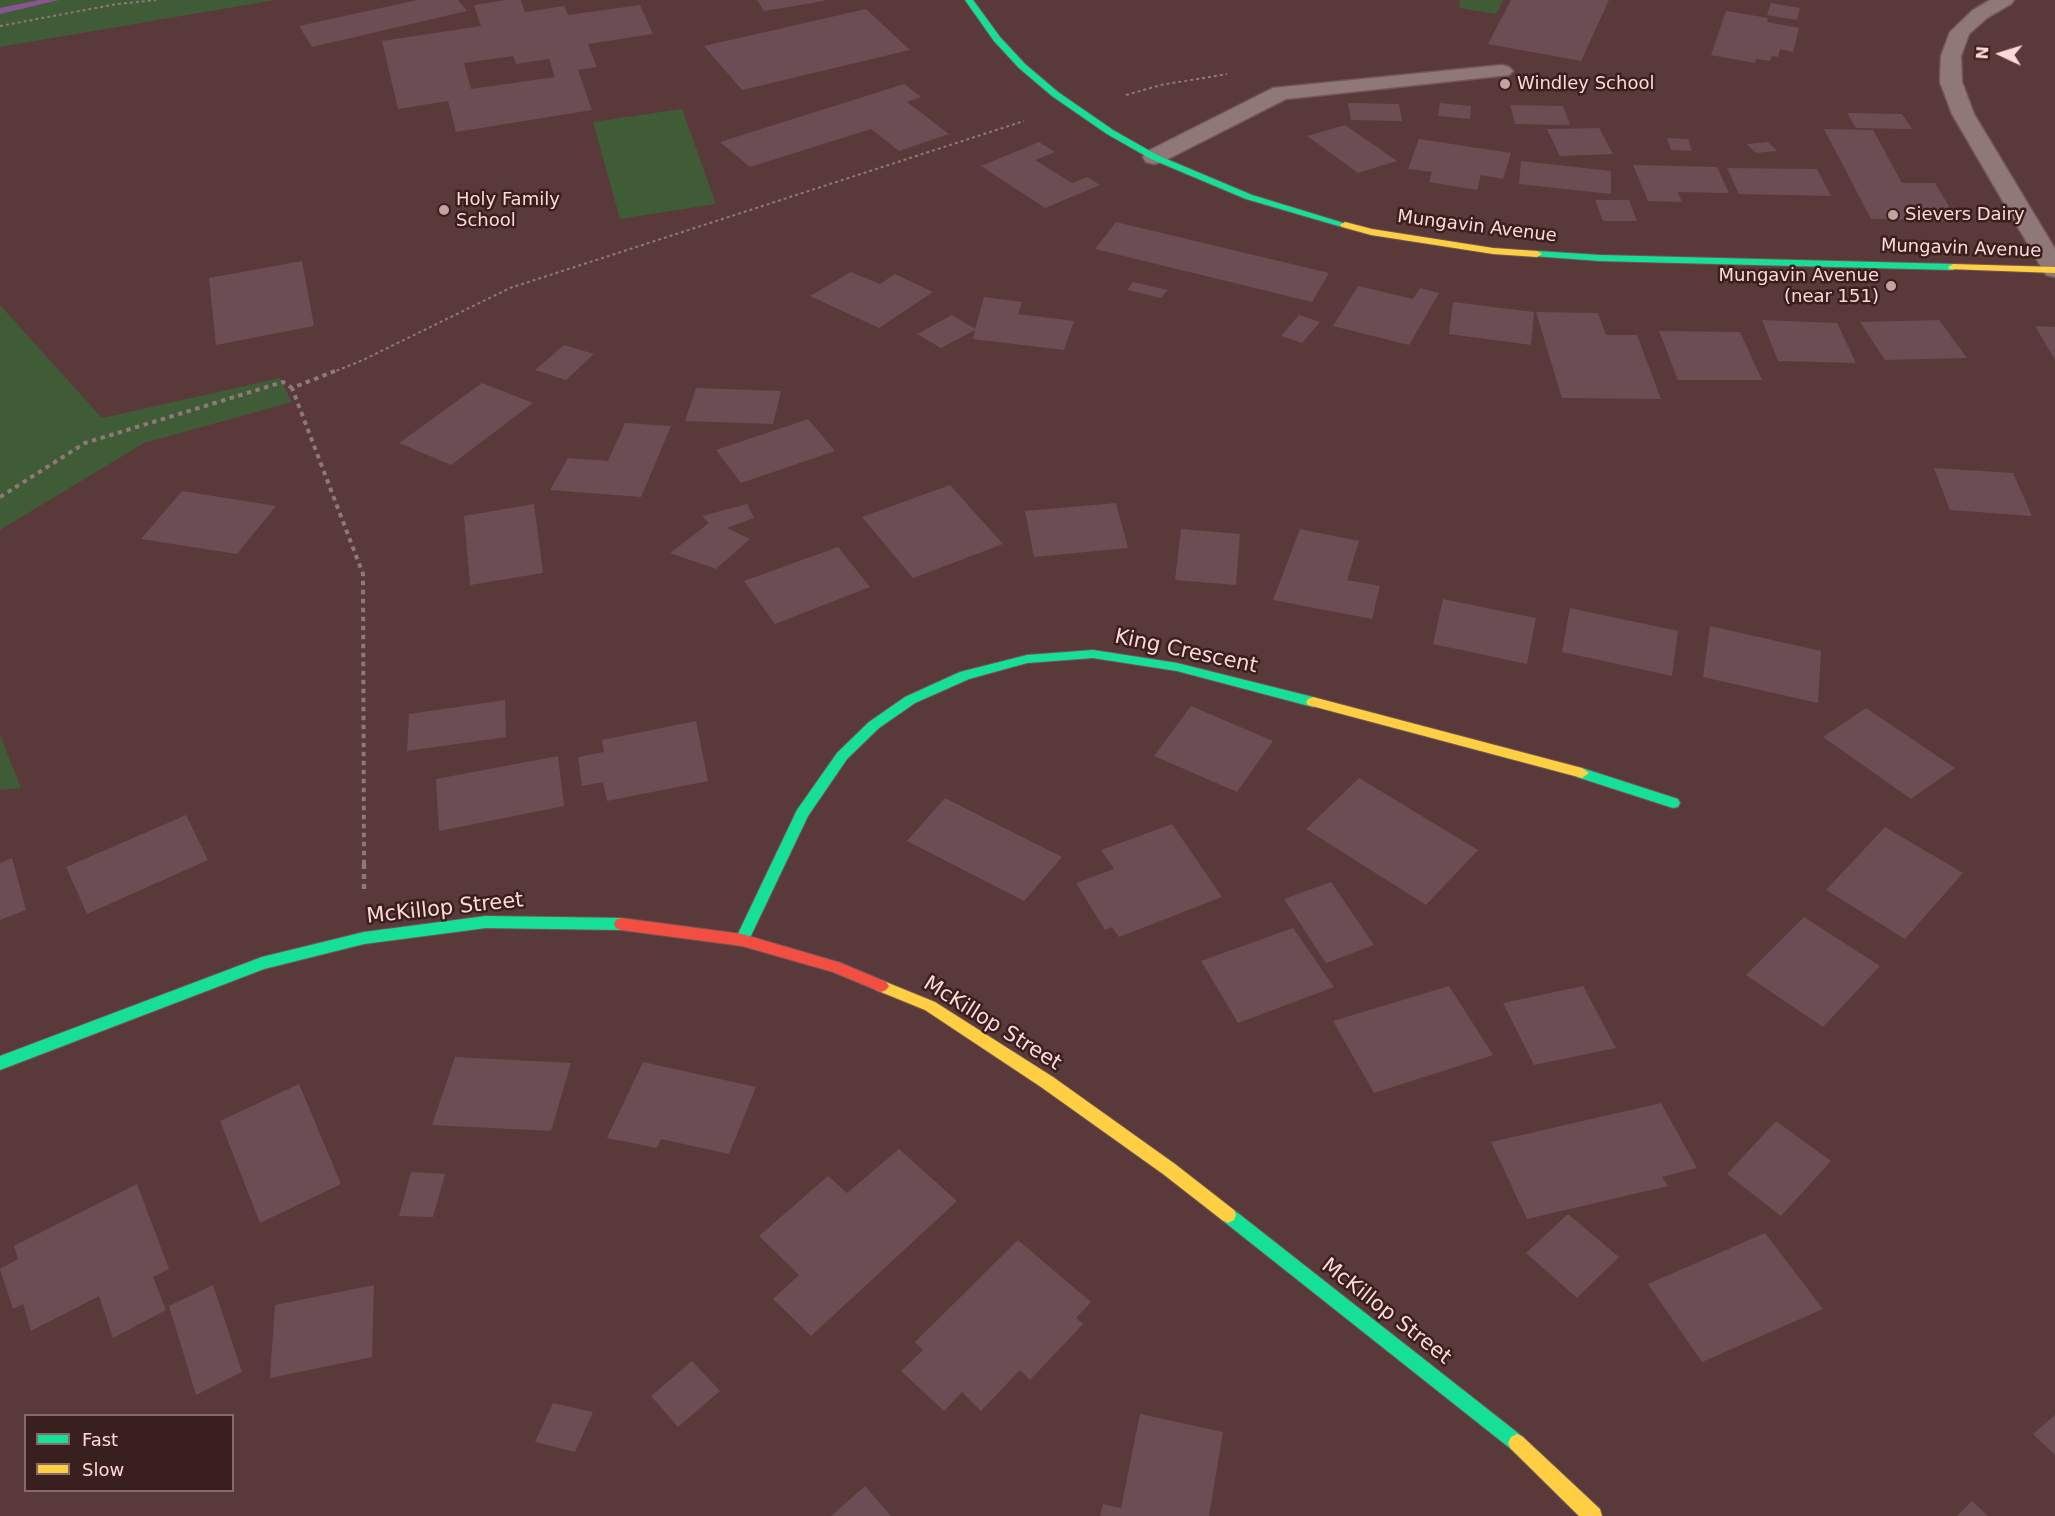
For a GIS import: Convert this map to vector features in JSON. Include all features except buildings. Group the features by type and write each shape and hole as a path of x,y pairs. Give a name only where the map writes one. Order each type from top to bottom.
{"street":[{"name":"Mungavin Avenue","path":"969,0 997,39 1022,66 1081,113 1154,157 1249,197 1307,216 1371,232 1493,251 1600,258 2055,270"},
{"path":"2004,0 1980,14 1960,32 1951,56 1951,82 1963,114 2055,270"},
{"path":"1154,157 1281,93 1502,71"},
{"name":"King Crescent","path":"742,940 802,814 842,756 866,733 910,700 965,675 1027,659 1093,654 1177,667 1577,771 1672,803"},
{"name":"McKillop Street","path":"0,1063 262,963 364,938 439,927 532,921 634,924 742,940 836,967 930,1006 1047,1082 1169,1169 1506,1433 1593,1516"}],"path":[{"path":"0,26 117,4 156,0"},
{"path":"1120,97 1191,79 1235,73"},
{"path":"292,388 363,360 510,288 1030,119"},
{"path":"0,497 86,442 283,382 292,388 363,574 364,938"}],"green space":[{"path":"0,0 275,0 0,47"},
{"path":"1460,0 1503,0 1496,14 1459,8"},
{"path":"682,109 716,204 620,219 593,122"},
{"path":"0,305 102,418 280,378 292,402 144,443 0,530"},
{"path":"0,735 21,788 0,790"}],"waterway":[{"path":"0,11 54,0"}],"traffic: fast":[{"path":"969,0 997,39 1022,66 1055,94 1110,132 1154,157 1249,197 1345,225"},
{"path":"1537,254 1600,258 1953,267"},
{"path":"742,940 802,814 842,756 874,725 910,700 965,675 1027,659 1093,654 1177,667 1313,702"},
{"path":"1582,773 1673,803"},
{"path":"0,1063 262,963 364,938 486,922 621,924"},
{"path":"1228,1215 1517,1443"}],"traffic: slow":[{"path":"1345,225 1371,232 1493,251 1537,254"},
{"path":"1953,267 2055,270"},
{"path":"1313,702 1582,773"},
{"path":"881,986 930,1006 1047,1082 1169,1169 1228,1215"},
{"path":"1517,1443 1593,1516"}],"traffic: jam":[{"path":"621,924 742,940 836,967 881,986"}],"place":[{"name":"Windley School","path":"1505,84"},
{"name":"Holy Family School","path":"444,210"},
{"name":"Sievers Dairy","path":"1893,215"},
{"name":"Mungavin Avenue (near 151)","path":"1891,286"}]}
